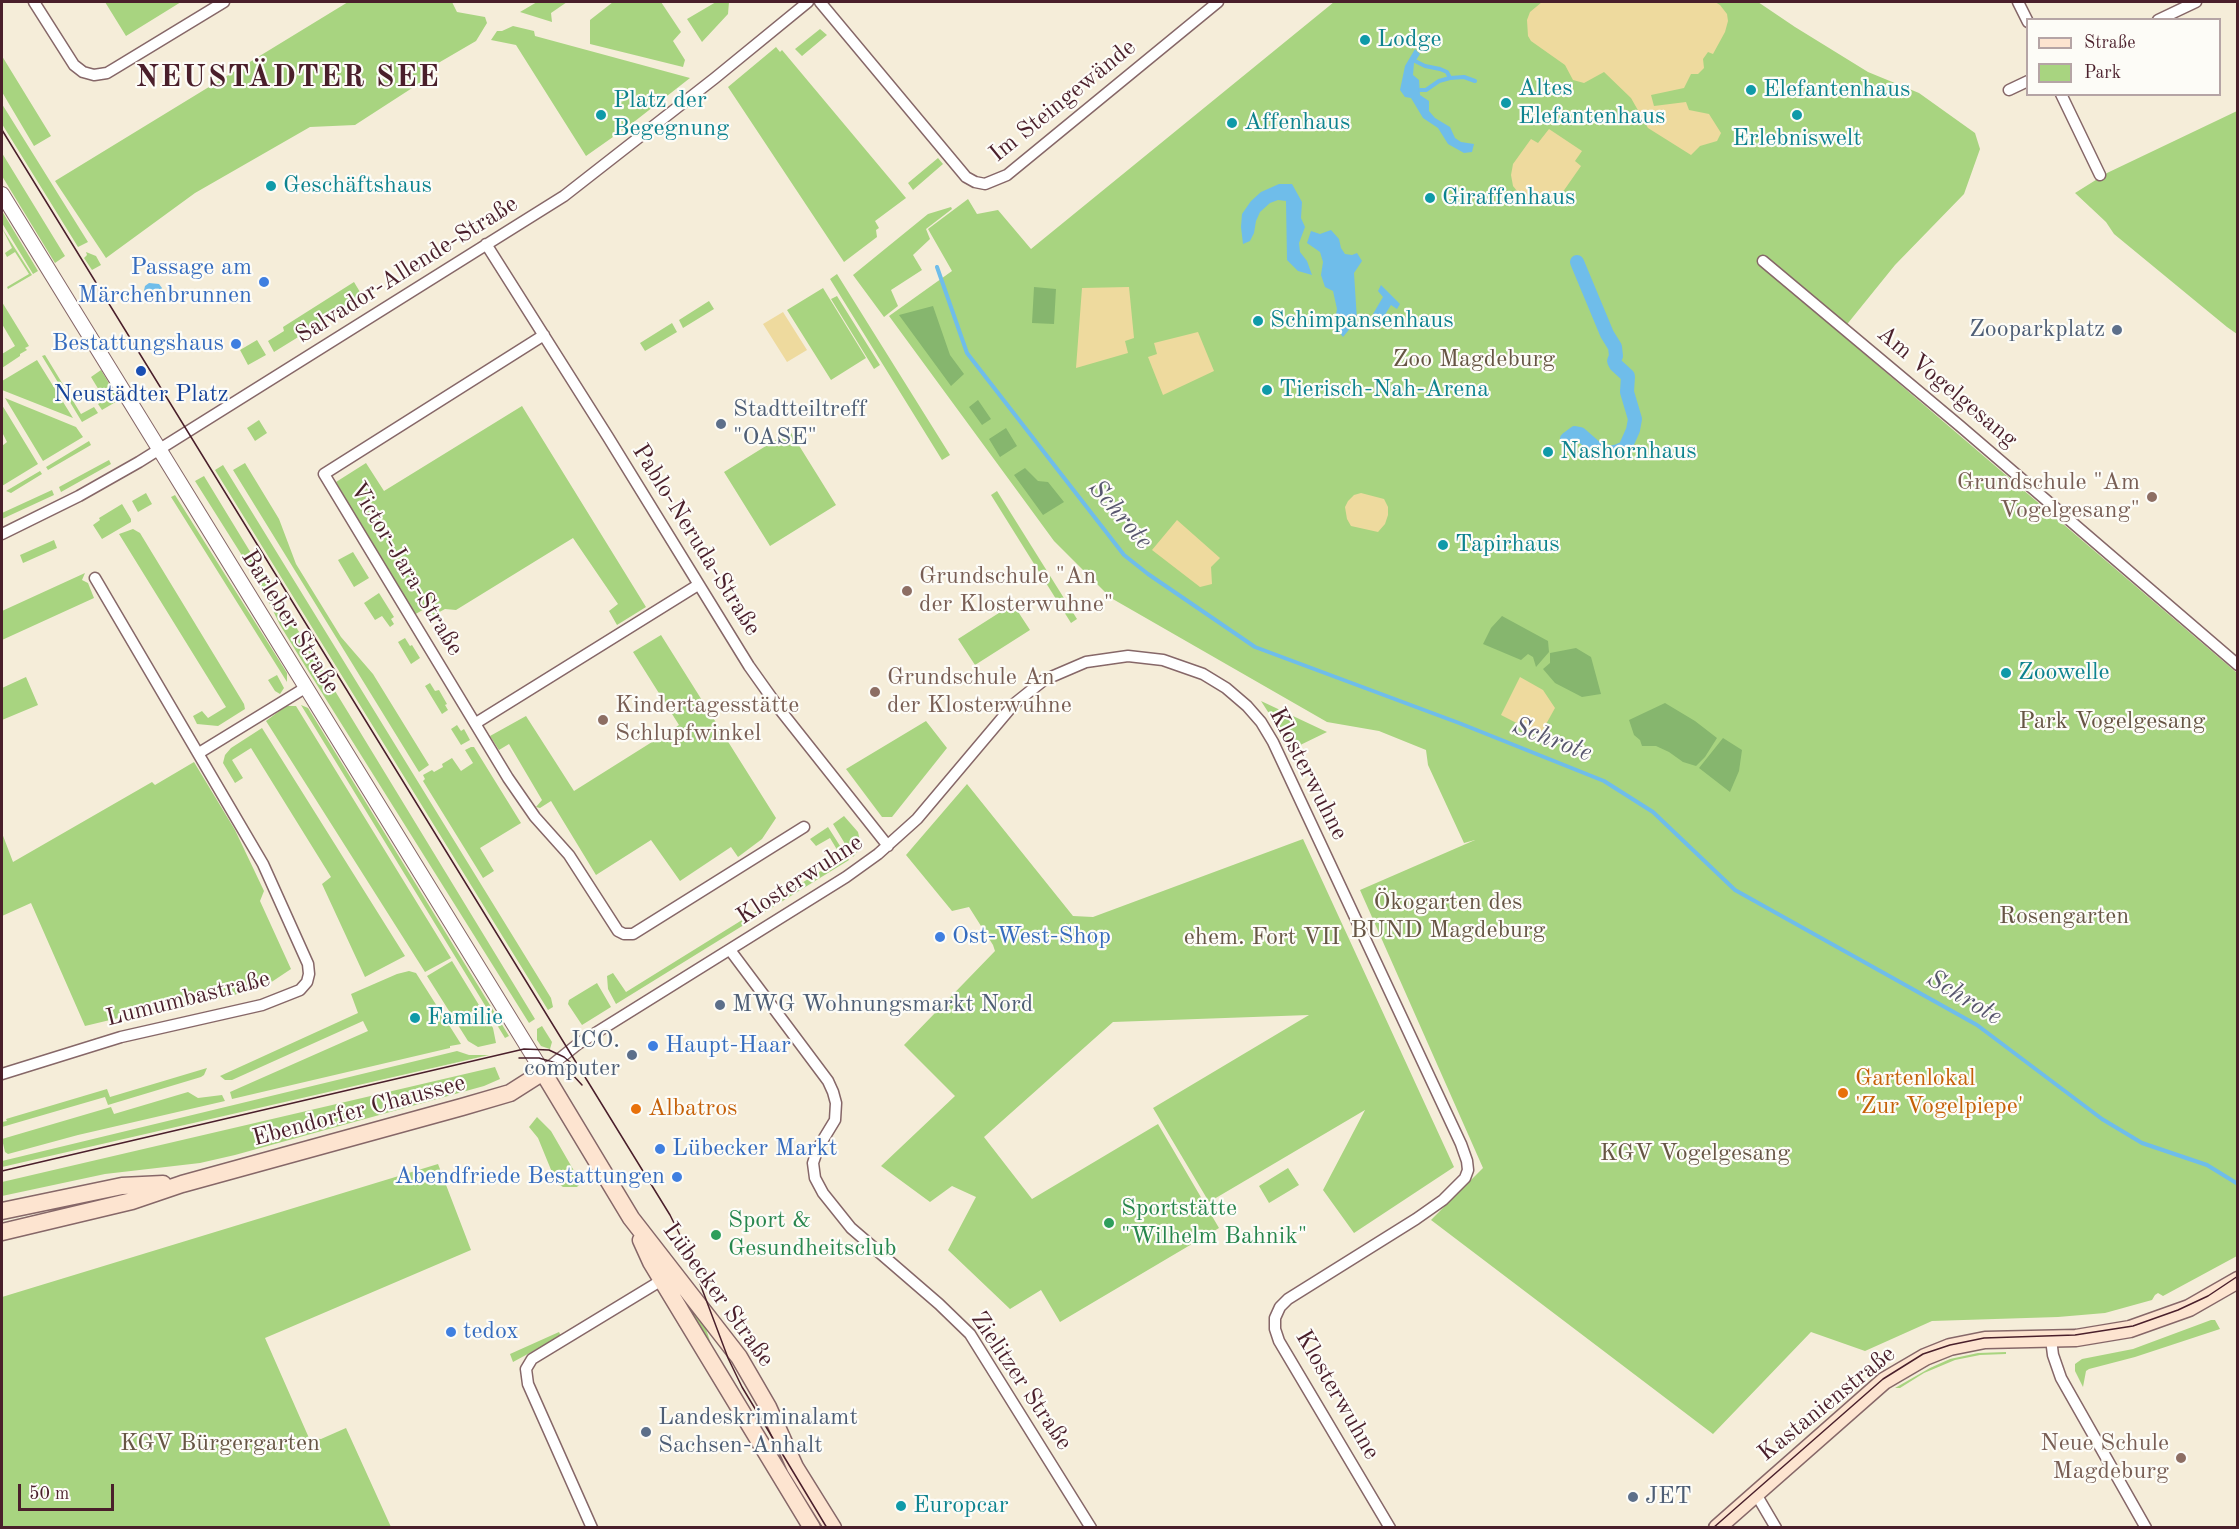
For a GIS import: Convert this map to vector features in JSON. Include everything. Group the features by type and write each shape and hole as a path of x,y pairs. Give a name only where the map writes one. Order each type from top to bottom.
{"main road":[{"name":"Ebendorfer Chaussee","path":"2,1232 132,1201 182,1184 510,1093 543,1072"},
{"name":"Lübecker Straße","path":"543,1072 631,1218 651,1262 812,1527"},
{"name":"Ebendorfer Chaussee","path":"2,1211 122,1186 182,1184"},
{"name":"Lübecker Straße","path":"631,1218 739,1357 768,1407 795,1467 833,1527"},
{"name":"Kastanienstraße","path":"1718,1527 1884,1381 1914,1362 1941,1350 1972,1342 1995,1339 2095,1336 2148,1324 2194,1306 2238,1280"}],"street":[{"path":"34,2 71,62 83,72 94,75 104,74 117,67 224,2"},
{"name":"Salvador-Allende-Straße","path":"2,534 79,496 158,449 586,180 808,2"},
{"name":"Im Steingewände","path":"820,2 966,177 975,182 985,183 1007,175 1218,2"},
{"path":"2018,2 2026,18"},
{"path":"2162,18 2196,2"},
{"path":"2009,90 2026,82"},
{"path":"2062,96 2100,174"},
{"name":"Barleber Straße","path":"2,194 543,1072"},
{"name":"Pablo-Neruda-Straße","path":"486,244 749,666 781,711 888,846"},
{"name":"Am Vogelgesang","path":"1762,261 1960,426 2238,665"},
{"name":"Victor-Jara-Straße","path":"544,335 324,474 522,797 539,822 568,855 615,928 624,934 633,934 804,827"},
{"name":"Lumumbastraße","path":"2,1074 128,1035 251,1009 295,993 307,982 309,974 308,964 264,864 95,578"},
{"path":"476,723 698,585"},
{"name":"Klosterwuhne","path":"543,1072 578,1044 846,877 888,846 918,819 1014,704 1044,680 1073,666 1097,659 1128,656 1174,663 1195,670 1219,683 1239,698 1257,717 1277,749 1461,1144 1468,1164 1463,1181 1443,1200 1285,1301 1275,1318 1275,1329 1279,1341 1390,1527"},
{"path":"199,753 305,688"},
{"name":"Zielitzer Straße","path":"730,950 810,1057 833,1092 836,1102 835,1120 818,1148 813,1163 815,1178 823,1193 851,1228 970,1334 1091,1527"},
{"path":"592,1527 528,1384 526,1369 532,1359 662,1280"},
{"path":"2051,1339 2053,1355 2061,1378 2146,1527"},
{"path":"1756,1494 1776,1527"}],"green space":[{"path":"105,2 181,2 126,36"},
{"path":"348,2 452,2 457,12 485,17 487,23 476,41 428,69 423,81 355,125 310,127 195,193 106,258 55,181"},
{"path":"537,2 567,2 551,13 552,22 520,12"},
{"path":"613,2 661,2 681,32 673,41 685,60 683,67 590,44 590,20"},
{"path":"716,2 729,2 728,14 702,42 687,19"},
{"path":"1334,2 1758,2 1868,72 1919,93 1975,133 1980,149 1964,194 1895,265 1840,333 2237,673 2237,1256 2163,1296 2158,1293 2152,1300 2105,1313 2058,1317 1932,1321 1865,1351 1811,1332 1713,1434 1431,1220 1483,1168 1360,890 1475,840 1464,843 1428,765 1426,750 1379,731 1327,722 1111,598 1054,541 889,316 952,271 928,229 968,199 977,214 998,210 1031,249"},
{"path":"513,26 534,31 535,36 690,78 586,156 516,45 491,40 497,31"},
{"path":"820,29 827,35 802,56 795,49"},
{"path":"776,47 780,52 782,50 906,198 875,221 879,228 876,230 877,237 844,262 728,87"},
{"path":"2,56 51,136 34,146 2,92"},
{"path":"2,104 88,242 78,247 2,124"},
{"path":"2237,111 2237,334 2114,234 2106,222 2075,193 2107,173"},
{"path":"2,153 65,256 55,263 2,176"},
{"path":"938,158 943,164 913,190 908,183"},
{"path":"951,207 952,209 926,229 930,239 913,255 922,270 891,290 898,306 884,317 853,275 928,214"},
{"path":"2,211 38,271 33,274 2,223"},
{"path":"2,228 32,275 8,289 7,287 29,274 15,252 7,257 5,253 12,248"},
{"path":"86,252 96,256 101,265 92,270 84,258 87,255"},
{"path":"837,274 950,455 942,460 830,279"},
{"path":"354,282 363,297 274,352 268,341 284,331 283,327"},
{"path":"1034,287 1056,289 1054,324 1032,323"},
{"path":"823,288 866,358 831,380 787,310"},
{"path":"837,296 880,365 874,369 831,299"},
{"path":"709,301 714,309 683,328 679,320"},
{"path":"2,302 29,346 20,356 2,368 2,354 15,346 2,324"},
{"path":"933,306 950,355 964,374 951,386 899,315"},
{"path":"672,323 677,332 645,351 640,343"},
{"path":"257,340 266,355 248,365 240,350"},
{"path":"45,355 81,414 94,407 98,413 82,422 42,356"},
{"path":"37,360 73,418 2,390 2,381"},
{"path":"101,370 119,400 102,410 98,404 105,400 91,377"},
{"path":"5,398 76,427 83,437 43,461"},
{"path":"978,400 991,419 982,425 969,407"},
{"path":"2,405 38,464 2,486 2,446 7,442 2,432"},
{"path":"522,406 646,607 617,625 609,611 618,604 573,538 456,610 445,609 432,616 426,608 414,615 336,482 366,463 384,491"},
{"path":"259,420 267,433 255,441 247,428"},
{"path":"1006,428 1017,446 1000,457 989,439"},
{"path":"790,431 836,505 770,546 724,472"},
{"path":"89,441 91,445 48,470 46,467"},
{"path":"109,460 111,464 61,492 59,487"},
{"path":"245,463 279,519 296,564 341,637 373,674 429,765 419,772 233,470"},
{"path":"223,465 551,998 553,1007 548,1010 215,470"},
{"path":"1025,468 1038,481 1048,482 1064,502 1043,515 1014,475"},
{"path":"40,471 42,474 11,493 6,491"},
{"path":"204,476 535,1019 529,1023 280,625 260,584 195,481"},
{"path":"52,490 54,495 2,519 2,513"},
{"path":"997,491 1077,619 1071,623 991,495"},
{"path":"146,493 152,504 138,512 132,501"},
{"path":"175,495 287,673 287,682 171,497"},
{"path":"122,504 131,522 102,539 93,525 100,520 99,518"},
{"path":"133,529 140,533 244,704 245,709 218,726 197,724 193,716 202,711 208,718 226,707 119,534"},
{"path":"54,540 57,548 23,563 20,555"},
{"path":"353,552 369,578 354,587 338,560"},
{"path":"85,573 82,580 88,583 94,598 2,640 2,611"},
{"path":"379,593 394,617 391,619 394,624 390,627 382,616 375,620 364,603"},
{"path":"1013,604 1030,630 975,665 958,639"},
{"path":"1502,616 1548,641 1549,652 1536,667 1533,657 1528,654 1521,660 1483,644 1491,628"},
{"path":"661,635 776,818 762,839 738,857 731,847 680,881 651,840 596,875 551,801 540,808 536,807 542,800 509,744 499,750 490,736 526,716 574,791 679,725 633,652"},
{"path":"405,638 420,658 411,664 398,642"},
{"path":"1576,648 1591,657 1601,694 1582,697 1555,683 1543,669 1550,663 1550,653"},
{"path":"277,675 284,688 280,694 275,691 268,680"},
{"path":"26,677 38,705 2,720 2,688"},
{"path":"430,683 435,691 439,690 447,704 445,705 448,710 442,714 425,686"},
{"path":"1261,701 1327,732 1292,749"},
{"path":"1665,703 1695,721 1717,738 1705,757 1696,766 1683,762 1656,746 1642,746 1640,740 1634,735 1629,720"},
{"path":"301,705 308,708 509,1036 505,1038"},
{"path":"286,706 296,706 451,958 425,972 266,721"},
{"path":"926,721 947,748 892,817 882,817 846,769"},
{"path":"457,725 461,731 464,729 470,740 461,745 451,729"},
{"path":"262,728 405,956 365,977 322,884 331,877 251,748 232,760 243,778 235,783 223,763 225,755 231,748"},
{"path":"1723,738 1742,750 1739,771 1730,792 1699,768"},
{"path":"474,747 521,823 480,848 494,871 483,878 423,781 425,779 423,775 443,767 442,764 452,758 461,771 473,763 465,750"},
{"path":"194,762 235,830 264,891 260,901 291,969 270,983 231,996 85,1026 31,903 2,916 2,833 13,862 152,782 155,785"},
{"name":"ehem. Fort VII","path":"967,784 1073,916 1093,917 1303,839 1454,1167 1354,1233 1323,1190 1365,1110 1209,1202 1153,1108 1309,1015 1113,1022 984,1137 1032,1199 1158,1124 1219,1228 1060,1322 1041,1290 1010,1309 948,1250 976,1197 952,1186 930,1202 881,1166 955,1096 904,1045 995,951 969,907 952,911 906,855"},
{"path":"844,816 858,832 860,841 859,850 853,857 833,824"},
{"path":"828,827 849,860 616,1004 608,989 607,976 613,973 626,992 842,858 830,838 816,846 810,839"},
{"path":"452,961 493,1028 496,1043 478,1047 468,1041 427,976"},
{"path":"409,971 416,973 461,1044 232,1099 230,1092 368,1031 363,1021 232,1080 225,1080 220,1076 358,1013 351,994"},
{"path":"597,983 611,1007 582,1025 568,1004 569,1000"},
{"path":"542,1026 552,1042 550,1049 541,1046 537,1040 537,1029"},
{"path":"457,1051 469,1055 489,1055 2,1167 2,1161"},
{"path":"495,1067 500,1079 484,1086 235,1155 200,1163 105,1174 2,1196 2,1182"},
{"path":"207,1068 201,1077 108,1105 105,1097 2,1127 2,1122 7,1121 6,1119 107,1089 110,1097"},
{"path":"188,1092 198,1098 222,1095 225,1101 78,1135 8,1154 5,1152 2,1139 111,1107 114,1114"},
{"path":"537,1117 551,1131 581,1183 577,1187 563,1187 556,1182 538,1138 529,1127"},
{"name":"KGV Bürgergarten","path":"438,1164 471,1250 265,1338 309,1438 321,1439 346,1428 391,1527 2,1527 2,1297"},
{"path":"1288,1168 1299,1185 1269,1203 1259,1186"},
{"path":"653,1251 704,1323 712,1347 711,1347"},
{"path":"2215,1320 2220,1329 2135,1357 2089,1369 2086,1371 2083,1387 2075,1371 2075,1364 2082,1359 2133,1349"},
{"path":"559,1332 561,1336 513,1362 510,1354"},
{"path":"2006,1352 2006,1354 1980,1355 1955,1360 1924,1373 1900,1388 1895,1388 1950,1359 1978,1353"}],"sand":[{"path":"1542,2 1715,2 1720,5 1727,14 1728,21 1725,32 1713,54 1708,52 1703,59 1704,68 1698,74 1691,74 1684,88 1651,95 1654,106 1686,102 1689,110 1709,114 1721,133 1717,141 1700,146 1691,155 1648,128 1631,98 1604,72 1584,83 1573,80 1565,65 1531,41 1528,36 1527,20 1530,12"},
{"path":"1549,129 1582,151 1575,161 1581,166 1560,196 1548,202 1536,203 1521,196 1513,186 1511,175 1513,164 1531,139 1538,143"},
{"path":"1129,287 1134,338 1125,341 1128,353 1076,368 1082,288"},
{"path":"783,312 807,350 787,362 763,324"},
{"path":"1198,332 1214,371 1163,395 1148,357 1157,354 1154,343"},
{"path":"1361,493 1384,499 1388,507 1385,524 1378,532 1351,526 1347,519 1345,507 1348,501 1354,495"},
{"path":"1177,520 1220,558 1211,567 1212,584 1200,587 1152,550"},
{"path":"1520,677 1543,690 1555,708 1540,735 1501,715"}],"water":[{"path":"1415,49 1420,54 1414,63 1413,75 1419,80 1420,95 1429,101 1429,111 1435,118 1450,127 1455,138 1461,142 1474,144 1472,152 1464,153 1448,144 1438,128 1423,118 1411,98 1405,97 1400,90 1405,66"},
{"path":"1279,184 1292,184 1302,202 1301,218 1305,227 1299,243 1300,252 1307,261 1312,275 1298,271 1287,260 1286,201 1278,200 1270,203 1260,212 1250,241 1243,244 1242,214 1261,192"},
{"path":"1331,230 1339,239 1345,254 1357,253 1362,261 1354,273 1357,320 1343,337 1334,325 1337,309 1333,291 1325,287 1321,275 1323,262 1320,252 1307,243 1311,231 1320,234"},
{"path":"149,283 159,284 162,288 161,298 157,302 146,301 143,295 145,286"},
{"path":"1381,285 1400,304 1397,309 1391,305 1381,321 1373,314 1383,297 1378,291"}],"waterway":[{"path":"1415,61 1447,72 1450,78"},
{"path":"1420,90 1426,90 1439,81 1450,78 1464,77 1475,81"},
{"path":"1567,439 1575,433 1580,434 1596,448 1609,453 1618,451 1625,448 1635,419 1627,392 1628,376 1614,361 1615,347 1607,334 1577,262"},
{"name":"Schrote","path":"937,267 967,353 1124,555 1148,574 1255,647 1459,723 1604,781 1653,812 1735,890 1977,1025 2102,1119 2142,1143 2207,1165 2238,1184"}],"tram line":[{"path":"2,130 670,1215 687,1249 728,1358 742,1387 827,1528"},
{"path":"2,1171 524,1049 549,1050 564,1057 576,1067"},
{"path":"519,1058 539,1058 556,1063 571,1073 582,1085"},
{"path":"1713,1528 1883,1379 1923,1354 1950,1345 1984,1338 2075,1335 2133,1326 2178,1310 2208,1296 2238,1276"}],"place":[{"name":"Lodge","path":"1365,40"},
{"name":"Elefantenhaus","path":"1751,90"},
{"name":"Altes Elefantenhaus","path":"1506,103"},
{"name":"Platz der Begegnung","path":"601,115"},
{"name":"Erlebniswelt","path":"1797,115"},
{"name":"Affenhaus","path":"1232,123"},
{"name":"Geschäftshaus","path":"271,186"},
{"name":"Giraffenhaus","path":"1430,198"},
{"name":"Passage am Märchenbrunnen","path":"264,282"},
{"name":"Schimpansenhaus","path":"1258,321"},
{"name":"Zooparkplatz","path":"2117,330"},
{"name":"Bestattungshaus","path":"236,344"},
{"name":"Neustädter Platz","path":"141,371"},
{"name":"Tierisch-Nah-Arena","path":"1267,390"},
{"name":"Stadtteiltreff \"OASE\"","path":"721,424"},
{"name":"Nashornhaus","path":"1548,452"},
{"name":"Grundschule \"Am Vogelgesang\"","path":"2152,497"},
{"name":"Tapirhaus","path":"1443,545"},
{"name":"Grundschule \"An der Klosterwuhne\"","path":"907,591"},
{"name":"Zoowelle","path":"2006,673"},
{"name":"Grundschule An der Klosterwuhne","path":"875,692"},
{"name":"Kindertagesstätte Schlupfwinkel","path":"603,720"},
{"name":"Ost-West-Shop","path":"940,937"},
{"name":"MWG Wohnungsmarkt Nord","path":"720,1005"},
{"name":"Familie","path":"415,1018"},
{"name":"Haupt-Haar","path":"653,1046"},
{"name":"ICO. computer","path":"632,1055"},
{"name":"Gartenlokal 'Zur Vogelpiepe'","path":"1843,1093"},
{"name":"Albatros","path":"636,1109"},
{"name":"Lübecker Markt","path":"660,1149"},
{"name":"Abendfriede Bestattungen","path":"677,1177"},
{"name":"Sportstätte \"Wilhelm Bahnik\"","path":"1109,1223"},
{"name":"Sport & Gesundheitsclub","path":"716,1235"},
{"name":"tedox","path":"451,1332"},
{"name":"Landeskriminalamt Sachsen-Anhalt","path":"646,1432"},
{"name":"Neue Schule Magdeburg","path":"2181,1458"},
{"name":"JET","path":"1633,1497"},
{"name":"Europcar","path":"901,1506"}],"district":[{"name":"NEUSTÄDTER SEE","path":"288,78"}],"park label":[{"name":"Zoo Magdeburg","path":"1474,360"},
{"name":"Park Vogelgesang","path":"2112,722"},
{"name":"Ökogarten des BUND Magdeburg","path":"1448,917"},
{"name":"Rosengarten","path":"2064,917"},
{"name":"KGV Vogelgesang","path":"1695,1154"}]}
